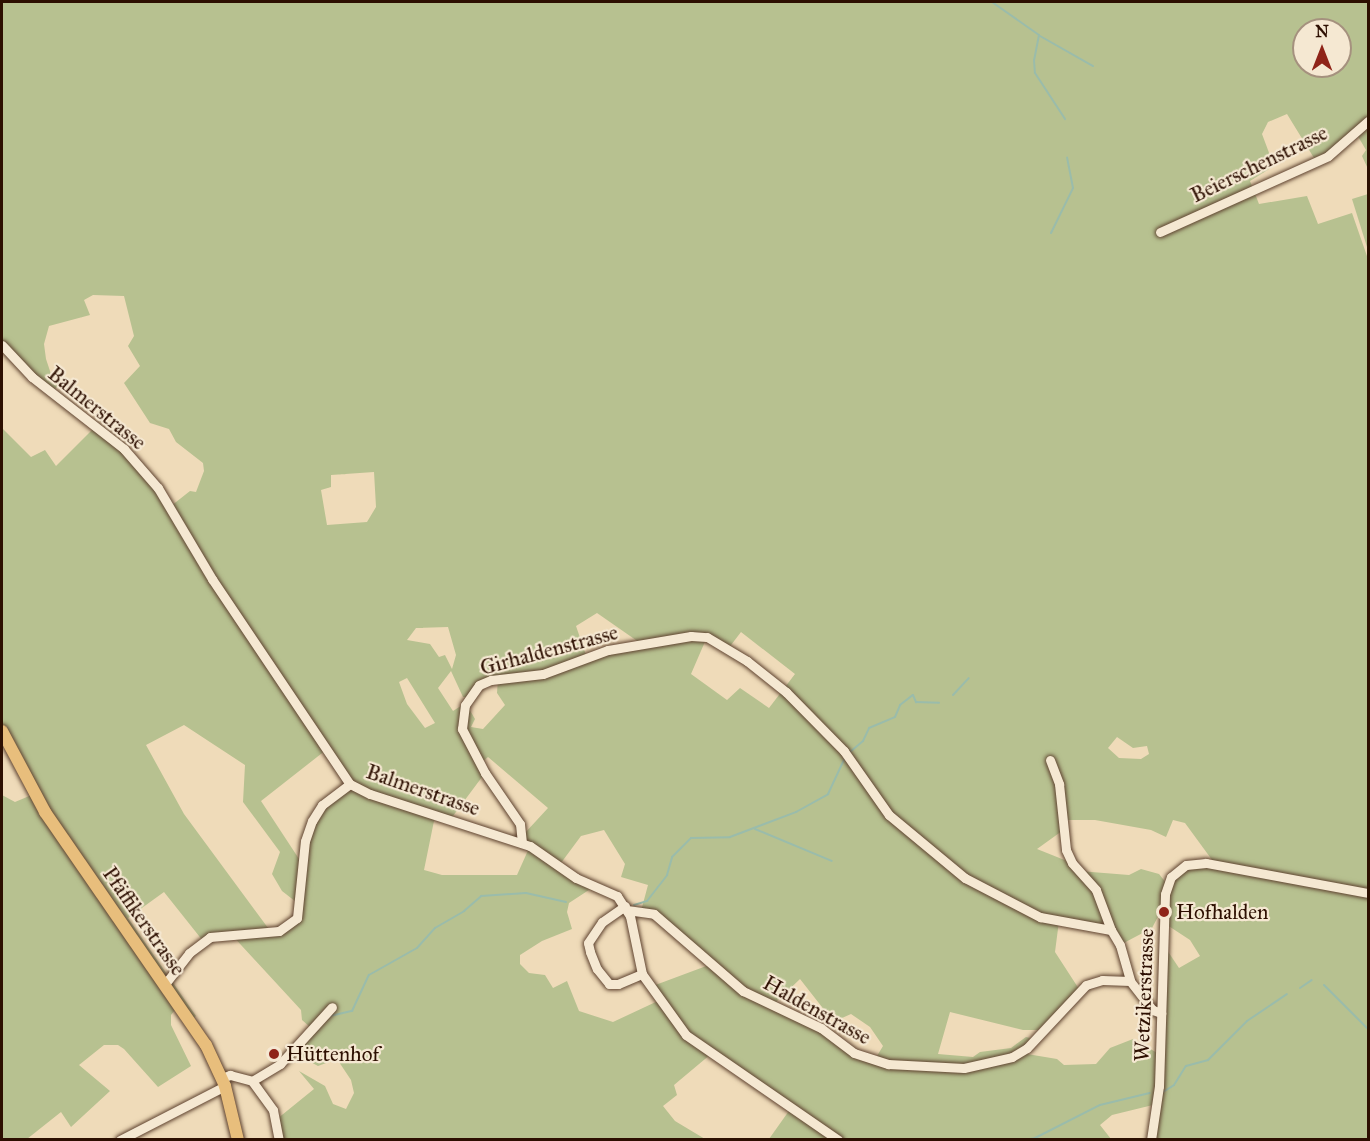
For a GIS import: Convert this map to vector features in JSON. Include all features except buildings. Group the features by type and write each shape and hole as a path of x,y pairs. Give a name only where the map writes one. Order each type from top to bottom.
{"main road":[{"name":"Pfäffikerstrasse","path":"2,731 45,812 206,1045 224,1082 238,1140"}],"street":[{"name":"Beierschenstrasse","path":"1160,232 1328,156 1368,122"},
{"name":"Balmerstrasse","path":"2,345 26,372 124,449 158,488 212,579 350,784 370,794 522,843 576,878 617,896 626,908"},
{"name":"Girhaldenstrasse","path":"522,843 520,824 485,773 462,729 465,705 478,685 491,680 543,674 608,650 699,635 728,649 786,692 844,751 889,815 965,878 1040,917 1111,930"},
{"path":"1050,760 1059,784 1066,850 1072,863 1096,890 1111,930 1120,945 1130,981 1153,1010 1161,1013"},
{"path":"165,984 180,962 210,937 279,931 297,918 306,841 312,822 322,805 350,784"},
{"name":"Wetzikerstrasse","path":"1152,1140 1158,1095 1165,894 1171,877 1179,869 1206,863 1368,892"},
{"path":"642,974 618,984 609,984 597,969 590,952 588,943 602,922 626,908 642,974 697,1045 838,1140"},
{"name":"Haldenstrasse","path":"626,908 654,914 744,991 821,1028 854,1053 888,1064 964,1068 1012,1057 1027,1048 1086,985 1102,980 1130,981"},
{"path":"252,1081 296,1049 310,1027 332,1006"},
{"path":"120,1140 130,1137 197,1101 230,1075 252,1081 273,1110 279,1140"}],"green space":[{"path":"2,2 1368,2 1368,169 1362,156 1366,150 1356,133 1341,146 1314,158 1287,114 1268,122 1262,134 1274,166 1250,181 1259,204 1307,196 1318,224 1352,213 1368,259 1368,1139 1151,1139 1157,1104 1112,1115 1100,1125 1111,1139 769,1139 791,1108 711,1054 674,1085 677,1095 663,1106 675,1121 705,1139 279,1139 277,1119 314,1089 299,1071 325,1086 333,1104 346,1109 354,1093 351,1080 337,1059 318,1066 305,1059 296,1049 310,1027 302,1020 301,1010 230,933 203,941 164,892 128,918 196,1016 190,1021 179,1005 171,1015 171,1025 191,1066 158,1087 124,1049 118,1045 104,1045 79,1065 110,1091 71,1127 61,1112 27,1139 2,1139 2,795 15,802 34,794 2,731 2,428 31,457 45,450 56,466 96,426 116,441 171,506 190,491 196,492 204,471 203,463 176,442 169,429 150,423 124,383 140,366 128,346 134,336 124,296 93,295 84,300 90,315 49,326 44,344 46,359 53,380 59,383 53,393 2,345","holes":["374,472 376,507 367,522 327,525 321,490 331,487 331,475","597,613 643,645 587,658 576,626","448,627 456,655 452,669 445,655 439,657 430,644 407,640 416,628","741,632 795,674 769,708 740,688 727,700 691,674 707,637 728,649","451,671 463,697 469,697 482,682 498,679 497,693 505,705 483,729 471,727 475,719 464,704 453,711 438,688","407,678 435,723 425,728 407,704 399,682","184,725 245,765 243,802 280,852 272,874 282,891 300,905 290,926 271,932 184,814 146,745","1117,737 1133,748 1147,746 1149,754 1141,759 1119,758 1108,748","326,750 350,784 322,805 305,841 303,865 261,801","488,757 548,808 524,834 522,843 530,846 517,875 442,875 424,870 435,816 450,820 485,773 480,764","1061,820 1095,820 1151,830 1166,837 1173,820 1185,823 1215,864 1179,869 1167,884 1159,874 1141,869 1129,875 1079,871 1072,863 1037,849 1062,831","604,830 625,864 621,877 648,885 641,911 664,921 709,965 650,987 660,1000 613,1022 579,1011 567,981 553,988 545,975 529,973 520,964 520,955 542,941 572,929 567,912 569,903 595,886 558,867 581,836","1161,911 1164,923 1190,940 1200,956 1179,968 1163,944 1159,1054 1133,1039 1110,1048 1096,1064 1064,1065 1057,1059 1021,1053 1030,1038 1026,1037 1011,1048 980,1052 973,1057 938,1054 950,1012 1023,1030 1038,1030 1079,989 1055,952 1059,921 1115,935 1120,945 1152,928","800,979 829,1016 842,1018 851,1014 870,1027 883,1046 874,1061 774,1004"]},
{"path":"1368,194 1368,246 1367,247 1352,199"}],"waterway":[{"path":"992,2 1039,35 1034,60 1035,73 1065,119"},
{"path":"1040,36 1093,66"},
{"path":"1051,233 1073,188 1067,158"},
{"path":"953,695 969,678"},
{"path":"850,752 863,741 869,728 895,717 900,705 913,695 916,702 939,703"},
{"path":"634,905 647,901 667,875 672,857 691,838 730,837 796,812 828,794 844,759"},
{"path":"755,829 832,861"},
{"path":"330,1016 352,1011 369,975 417,948 435,928 464,911 481,896 526,893 566,902"},
{"path":"1300,988 1312,980"},
{"path":"1324,985 1368,1029"},
{"path":"1163,1092 1174,1085 1186,1066 1208,1060 1247,1021 1287,994"},
{"path":"1023,1140 1035,1138 1100,1105 1150,1093"}],"place":[{"name":"Hofhalden","path":"1164,912"},
{"name":"Hüttenhof","path":"274,1054"}]}
